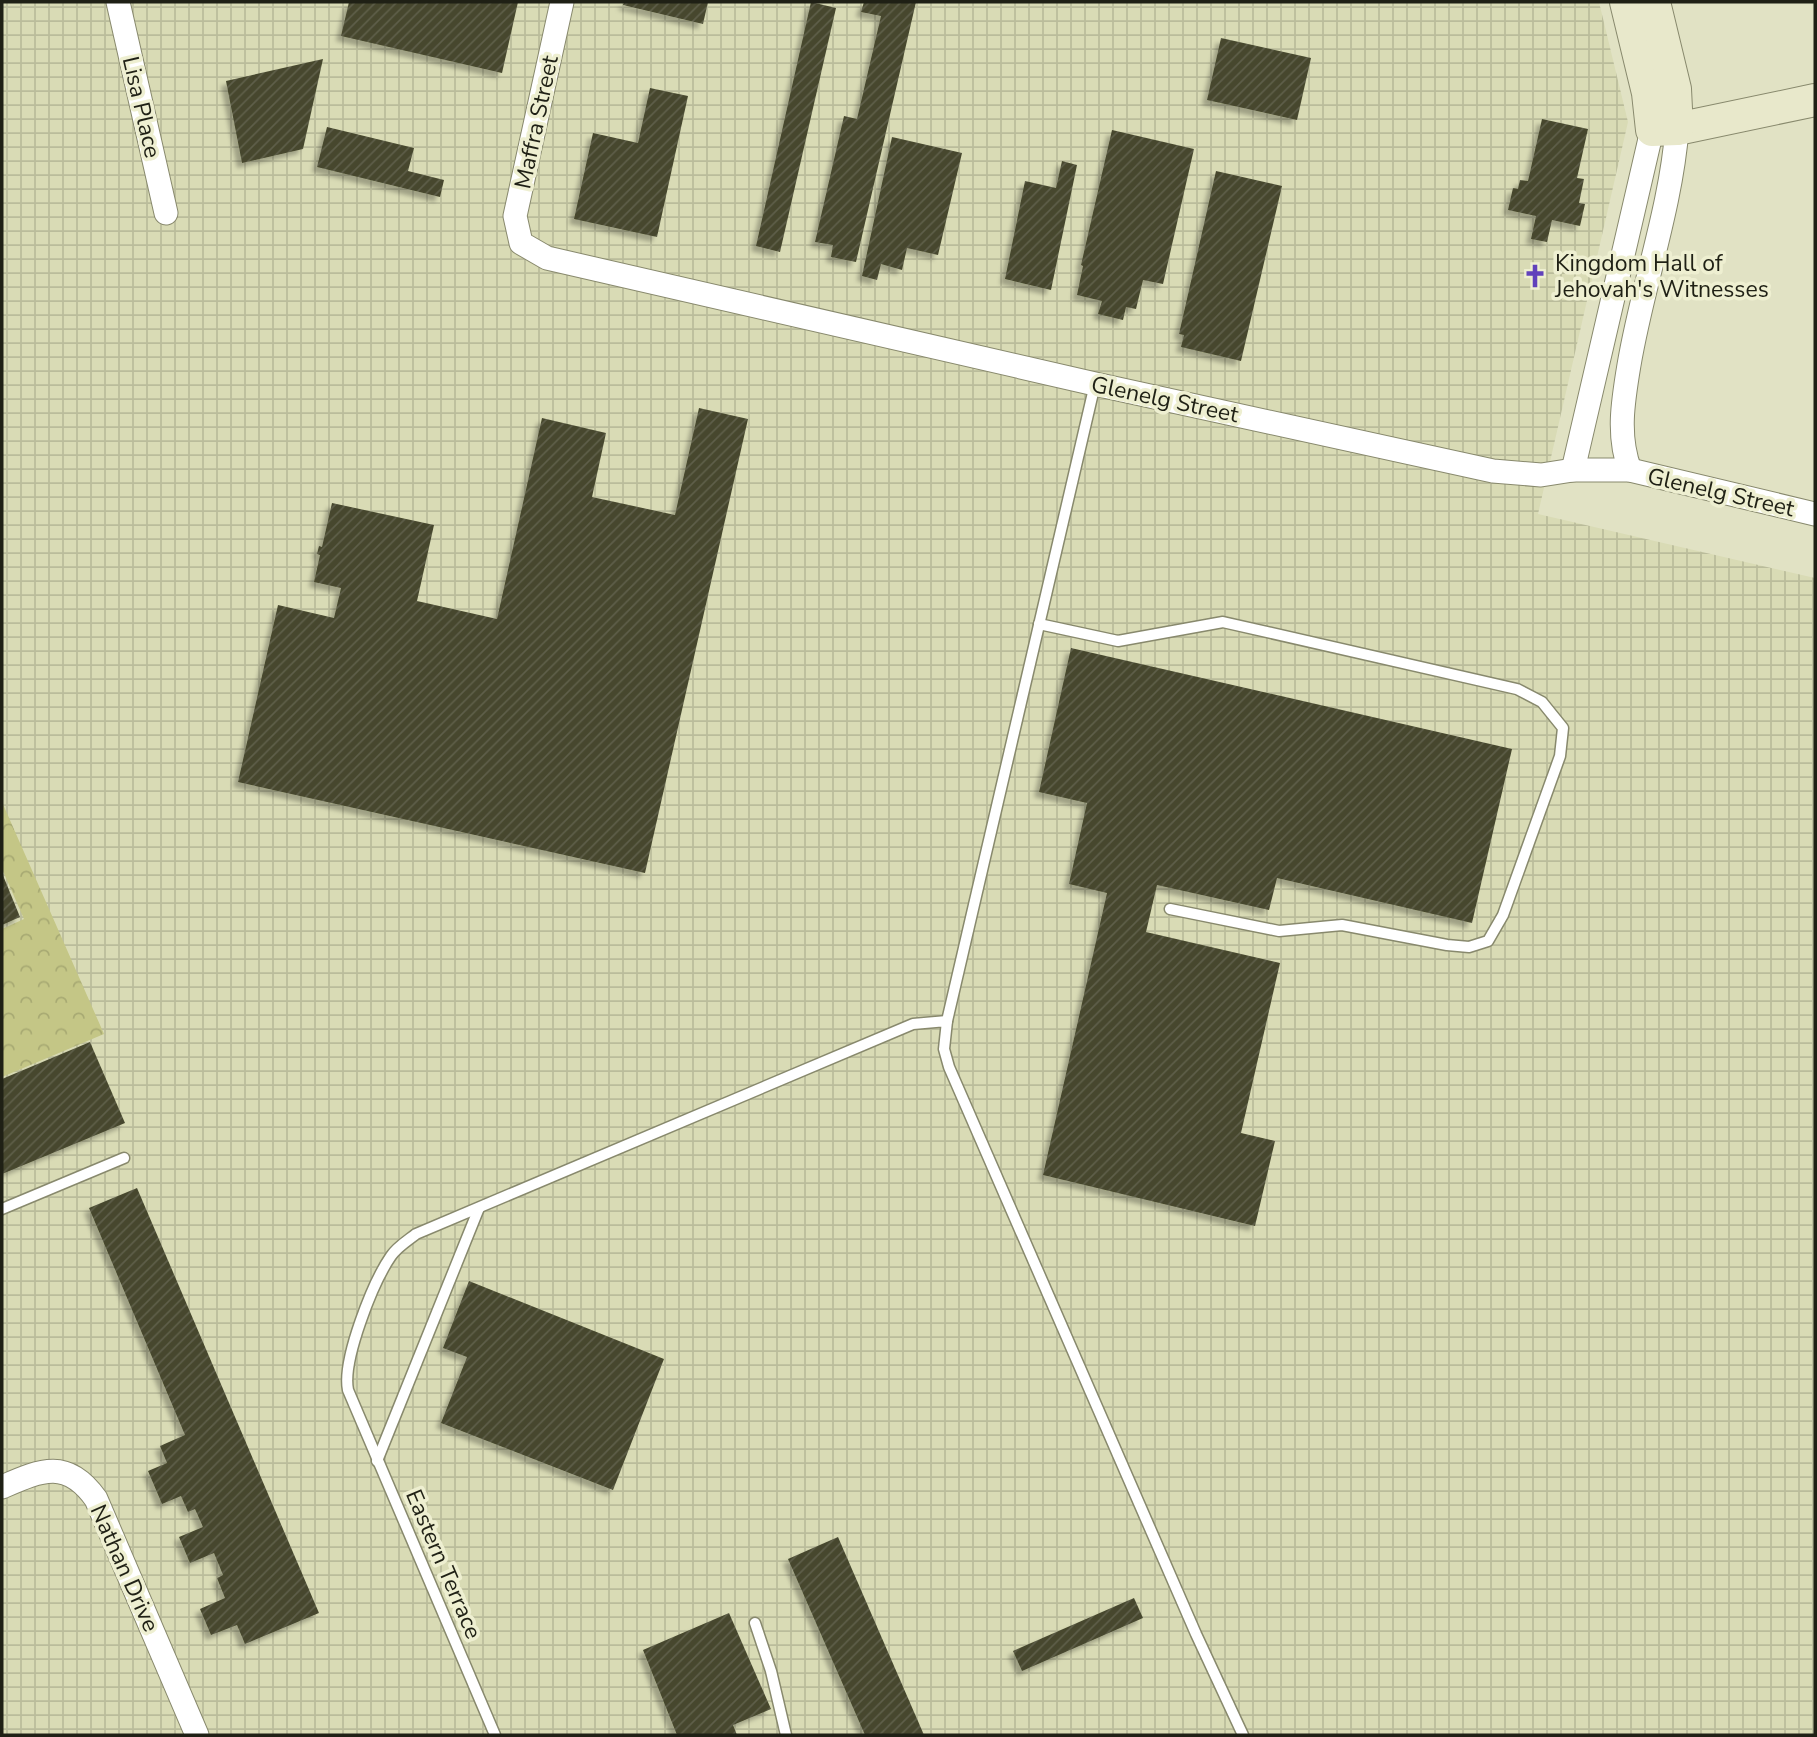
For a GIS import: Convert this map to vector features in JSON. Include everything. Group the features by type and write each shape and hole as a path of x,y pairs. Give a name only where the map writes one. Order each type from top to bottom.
{"street":[{"name":"Lisa Place","path":"118,2 166,213"},
{"name":"Maffra Street","path":"522,243 515,216 562,2"},
{"path":"1626,2 1648,93 1665,129 1672,167 1627,377 1621,436 1630,470"},
{"path":"1573,470 1675,89 1654,2"},
{"path":"1665,129 1815,100"},
{"name":"Glenelg Street","path":"522,243 547,258 1095,384 1493,471 1541,475 1573,470 1630,470 1815,514"},
{"name":"Nathan Drive","path":"2,1487 38,1471 53,1470 71,1475 85,1485 96,1499 197,1735"}],"lane":[{"path":"1095,384 947,1021 944,1049 949,1068 1243,1735"},
{"path":"1039,624 1118,641 1223,622 1500,684 1532,694 1550,710 1563,728 1560,756 1500,923 1488,941 1469,947 1447,945 1342,925 1279,931 1170,909"},
{"name":"Eastern Terrace","path":"495,1735 355,1409 345,1377 347,1365 392,1254 416,1234 913,1024 947,1021"},
{"path":"2,1209 124,1158"},
{"path":"377,1461 479,1208"},
{"path":"755,1623 771,1671 786,1735"}],"shaded area":[{"path":"2,2 1599,2 1628,122 1538,514 1815,578 1815,1735 2,1735"}],"green space":[{"path":"2,802 104,1034 2,1077 2,929 24,919 2,869"}],"building":[{"path":"349,2 518,2 502,73 341,36"},
{"path":"624,2 708,2 703,24 623,5"},
{"path":"811,2 836,8 780,252 756,246"},
{"path":"864,2 916,2 856,262 831,257 833,245 815,242 844,116 857,119 881,16 861,12"},
{"path":"1221,38 1311,58 1297,120 1207,100"},
{"path":"323,59 303,149 242,163 226,81"},
{"path":"650,88 688,96 657,237 574,219 593,133 638,143"},
{"path":"1542,119 1588,129 1577,178 1584,179 1579,203 1585,204 1580,226 1552,220 1547,242 1531,239 1536,216 1508,210 1513,188 1518,189 1520,180 1528,181"},
{"path":"327,127 414,148 408,171 444,180 440,197 317,167"},
{"path":"1112,130 1194,149 1163,284 1143,280 1136,309 1126,307 1123,320 1098,314 1102,301 1077,295 1083,266 1081,265"},
{"path":"892,137 962,153 938,255 907,248 902,270 881,264 877,280 862,276"},
{"path":"1062,161 1077,165 1051,290 1005,279 1025,181 1056,188"},
{"path":"1216,171 1282,186 1241,361 1181,347 1184,335 1179,334"},
{"path":"699,408 748,419 645,873 238,782 278,605 334,618 341,588 314,582 320,555 317,554 319,546 322,547 332,503 434,525 417,601 497,619 542,418 606,433 592,497 675,515"},
{"path":"1071,648 1512,749 1472,923 1277,878 1269,910 1157,885 1146,932 1280,963 1241,1133 1275,1141 1255,1226 1043,1175 1107,893 1069,884 1087,803 1039,792"},
{"path":"2,873 20,917 2,925"},
{"path":"90,1042 125,1123 2,1174 2,1079"},
{"path":"137,1188 319,1613 245,1644 237,1625 211,1635 200,1609 225,1598 217,1578 223,1575 214,1553 190,1563 179,1537 203,1527 195,1509 188,1512 181,1496 162,1504 148,1471 167,1463 160,1446 185,1435 89,1208"},
{"path":"469,1281 664,1359 613,1490 441,1423 467,1357 443,1348"},
{"path":"838,1537 924,1735 865,1735 788,1559"},
{"path":"1134,1598 1143,1618 1022,1671 1013,1651"},
{"path":"729,1613 771,1709 733,1725 737,1735 677,1735 643,1650"}],"place":[{"name":"Kingdom Hall of Jehovah's Witnesses","path":"1535,276"}]}
